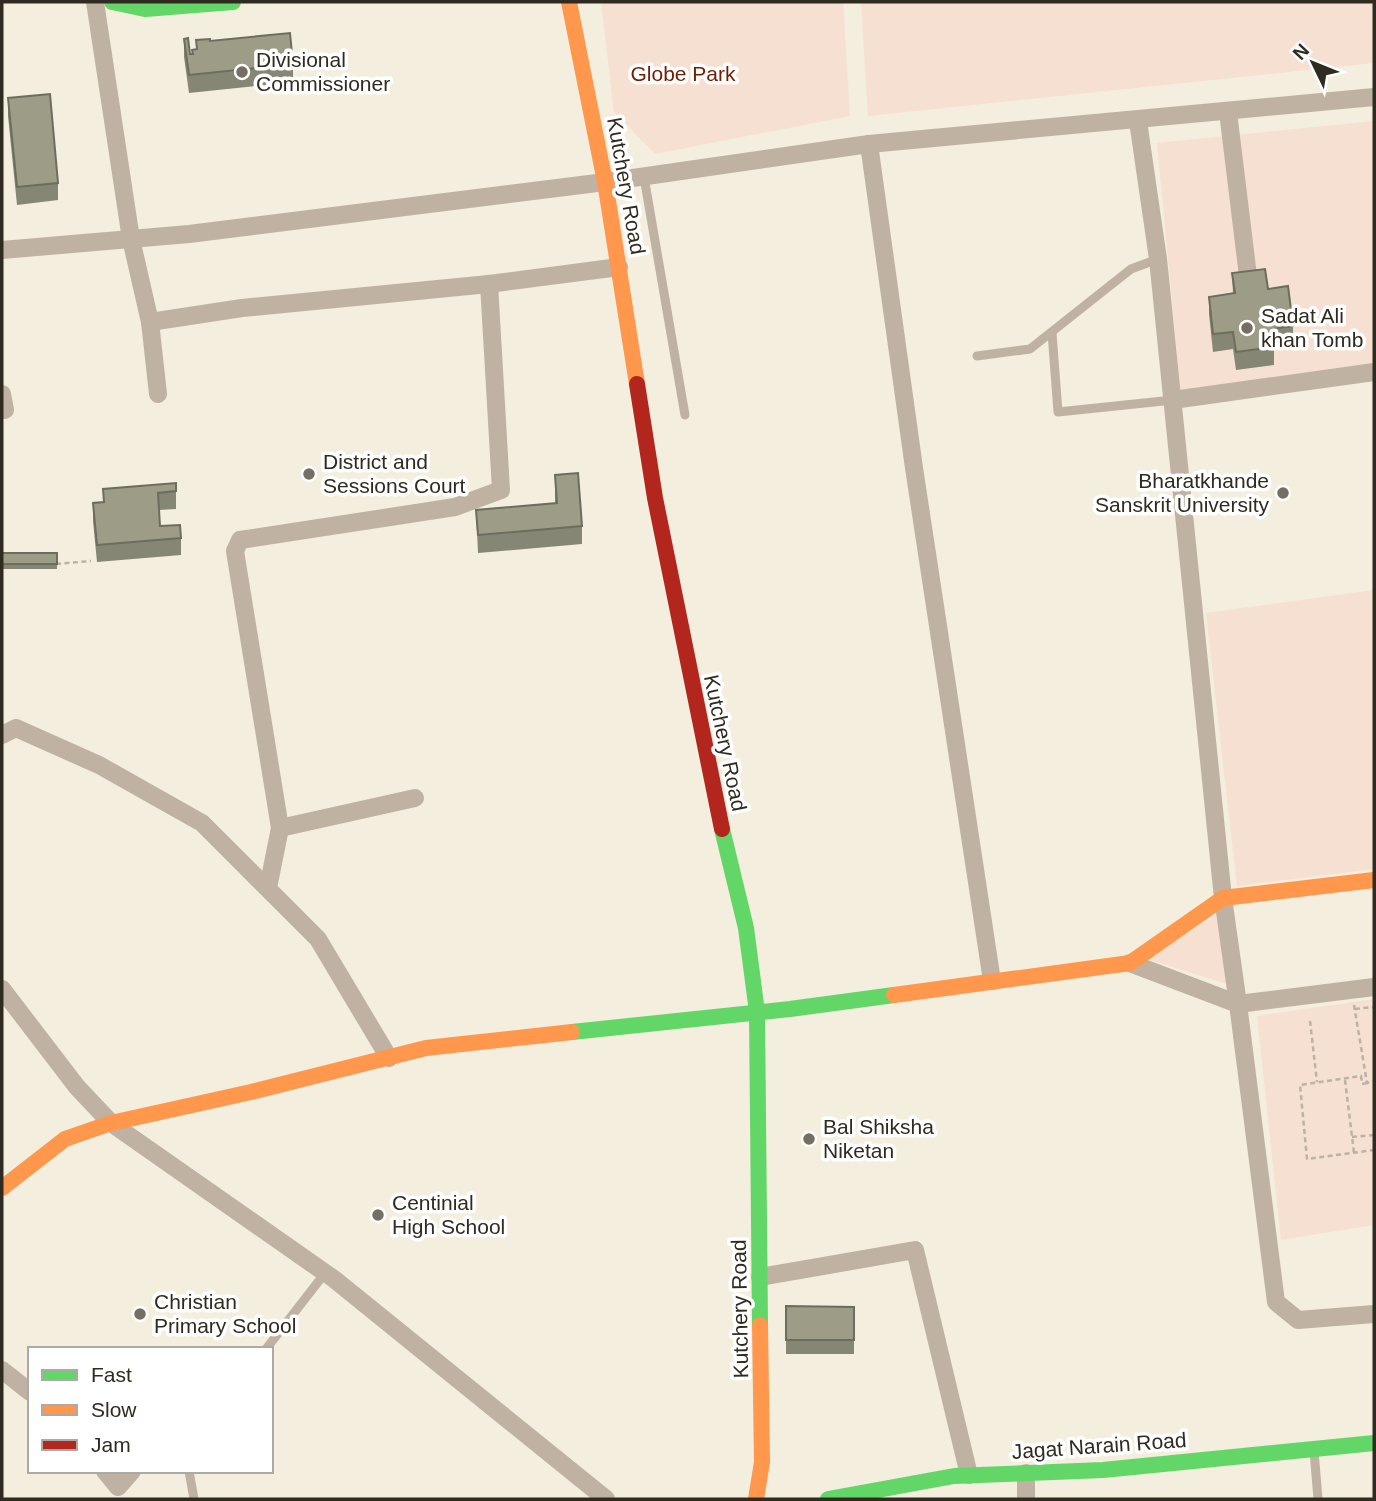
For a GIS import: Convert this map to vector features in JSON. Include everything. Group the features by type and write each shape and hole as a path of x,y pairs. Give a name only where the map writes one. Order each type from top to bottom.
{"street":[{"path":"95,2 131,239 150,322 158,394"},
{"path":"112,2 145,9 233,2"},
{"name":"Kutchery Road","path":"569,2 606,182 655,498 717,810 746,928 757,1012 762,1462 756,1499"},
{"path":"2,250 189,234 644,177 869,144 1374,97"},
{"path":"1228,111 1248,275"},
{"path":"1138,121 1158,259 1223,898 1276,1302 1298,1320 1374,1314"},
{"path":"869,144 914,468 992,981"},
{"path":"150,322 242,308 488,284 619,267"},
{"path":"268,888 280,828 234,551 240,540 455,507 501,490 488,284"},
{"path":"1173,400 1374,372"},
{"path":"2,735 16,728 28,733 100,765 202,823 318,939 389,1058"},
{"path":"280,828 415,798"},
{"path":"2,1188 65,1139 111,1123 426,1048 757,1012 1130,963 1223,898 1374,880"},
{"path":"1130,963 1238,1004 1374,987"},
{"path":"2,989 78,1087 111,1123 325,1273 606,1499"},
{"path":"760,1277 915,1250 969,1475"},
{"path":"2,1370 28,1390"},
{"name":"Jagat Narain Road","path":"828,1499 954,1476 1103,1470 1374,1443"},
{"path":"107,1473 118,1487 130,1473"},
{"path":"1027,1473 1027,1499"}],"lane":[{"path":"644,177 685,415"},
{"path":"977,356 1030,349 1131,269 1158,259"},
{"path":"1052,332 1058,412 1173,400"},
{"path":"268,1347 325,1273"},
{"path":"1314,1449 1318,1499"},
{"path":"189,1473 194,1499"}],"path":[{"path":"50,564 91,561"},
{"path":"1353,1002 1367,1083"},
{"path":"1355,1009 1374,1007"},
{"path":"1310,1021 1317,1082"},
{"path":"1374,1081 1362,1084 1361,1076 1300,1085 1307,1159 1374,1150"},
{"path":"1345,1079 1354,1153"},
{"path":"1352,1137 1374,1135"}],"green space":[{"name":"Globe Park","path":"601,2 843,2 850,116 655,154 614,112"},
{"path":"861,2 1374,2 1374,63 868,116"},
{"path":"1374,121 1374,380 1181,396 1157,143"},
{"path":"1374,590 1374,869 1237,886 1206,613"},
{"path":"1216,915 1227,984 1147,959"},
{"path":"1374,999 1374,1225 1281,1240 1257,1016"}],"building":[{"path":"290,33 293,64 189,75 184,39 188,38 190,54 193,54 192,50 197,49 196,40"},
{"path":"50,94 58,183 17,187 8,98"},
{"path":"1265,269 1268,289 1288,286 1293,326 1272,329 1274,347 1236,352 1233,332 1213,334 1209,297 1235,293 1232,273"},
{"path":"578,473 582,526 478,535 476,510 557,503 555,475"},
{"path":"176,483 176,491 158,493 160,526 180,525 181,538 97,545 93,503 104,502 103,489"},
{"path":"2,553 57,553 57,564 2,564"},
{"path":"786,1306 854,1307 854,1340 786,1340"}],"traffic: fast":[{"path":"112,2 145,9 233,2"},
{"path":"722,829 746,928 757,1012 760,1325"},
{"path":"572,1032 894,995"},
{"path":"828,1499 954,1476 1103,1470 1374,1443"}],"traffic: slow":[{"path":"569,2 605,182 637,384"},
{"path":"894,995 1130,963 1223,898 1374,880"},
{"path":"2,1188 65,1139 111,1123 251,1092 426,1048 572,1032"},
{"path":"756,1499 762,1462 760,1325"}],"traffic: jam":[{"path":"637,384 655,498 722,829"}],"place":[{"name":"Divisional Commissioner","path":"242,72"},
{"name":"Sadat Ali khan Tomb","path":"1247,328"},
{"name":"District and Sessions Court","path":"309,474"},
{"name":"Bharatkhande Sanskrit University","path":"1283,493"},
{"name":"Bal Shiksha Niketan","path":"809,1139"},
{"name":"Centinial High School","path":"378,1215"},
{"name":"Christian Primary School","path":"140,1314"}]}
